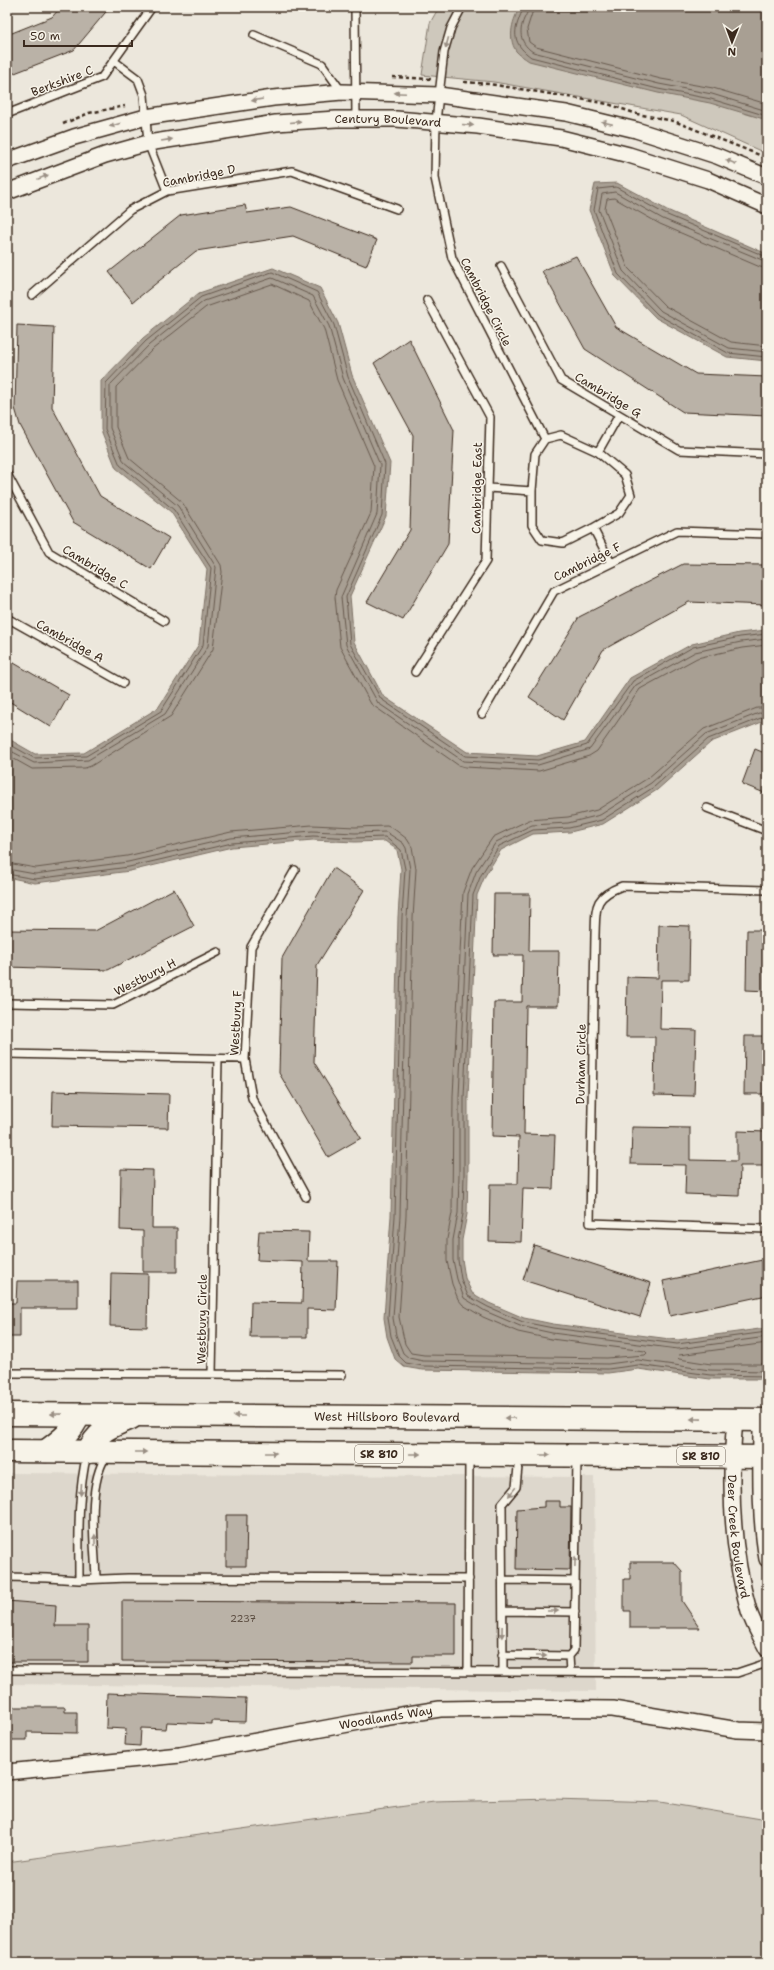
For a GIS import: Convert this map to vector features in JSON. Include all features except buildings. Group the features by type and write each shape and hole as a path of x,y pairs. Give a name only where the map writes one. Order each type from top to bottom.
{"main road":[{"name":"West Hillsboro Boulevard","path":"7,1414 764,1420"},
{"path":"46,1451 68,1435 75,1425 79,1415"},
{"path":"98,1452 92,1442 101,1432 137,1415"},
{"name":"SR 810","path":"7,1451 764,1457"}],"street":[{"path":"7,161 74,137 146,117 272,98 349,92 439,95 566,113 636,130 717,156 767,177"},
{"name":"Century Boulevard","path":"7,192 105,155 148,143 276,123 356,119 436,121 561,138 629,155 708,180 767,206"},
{"name":"Deer Creek Boulevard","path":"734,1420 731,1456 734,1536 740,1574 750,1612 767,1649"},
{"name":"Deer Creek Boulevard","path":"764,1420 762,1530 767,1559"},
{"name":"Woodlands Way","path":"7,1772 180,1755 440,1709 613,1709 730,1729 767,1731"}],"lane":[{"path":"152,7 114,61 138,79 144,95 148,143 167,191"},
{"path":"355,7 349,92 356,119"},
{"name":"Cambridge Circle","path":"462,7 451,28 446,46 436,121 435,178 452,258 545,438"},
{"path":"254,35 322,64 349,92"},
{"name":"Berkshire C","path":"7,114 102,77 114,61"},
{"name":"Cambridge D","path":"32,295 130,210 167,191 292,171 397,209"},
{"name":"Cambridge G","path":"501,266 561,380 679,450 767,454"},
{"name":"Cambridge East","path":"414,672 486,561 490,417 427,300"},
{"path":"598,452 619,415"},
{"path":"562,434 598,452 625,475 630,495 619,513 563,543 542,540 532,525 532,491 535,454 545,438 562,434"},
{"name":"Cambridge C","path":"7,474 10,488 49,552 164,621"},
{"path":"488,488 532,491"},
{"path":"593,528 611,563"},
{"name":"Cambridge F","path":"482,714 554,591 677,531 767,534"},
{"name":"Cambridge A","path":"7,618 123,683"},
{"path":"707,808 767,831"},
{"name":"Westbury F","path":"295,870 251,947 245,1059 252,1098 306,1197"},
{"name":"Durham Circle","path":"767,890 622,886 608,892 599,899 596,907 595,935 590,1223 767,1229"},
{"name":"Westbury H","path":"7,1003 113,1005 218,952"},
{"path":"7,1054 245,1059"},
{"name":"Westbury Circle","path":"7,1373 212,1374 218,1059"},
{"path":"212,1374 342,1375"},
{"path":"96,1580 94,1501 98,1468 98,1452"},
{"path":"79,1580 80,1501 82,1474 98,1452"},
{"path":"468,1672 470,1455"},
{"path":"503,1672 502,1504 516,1487 519,1455"},
{"path":"570,1672 570,1656 574,1650 577,1455"},
{"path":"7,1577 79,1580 128,1578 469,1579"},
{"path":"503,1580 575,1581"},
{"path":"502,1611 575,1612"},
{"path":"502,1656 570,1656"},
{"path":"7,1670 737,1673 767,1663"}],"path":[{"path":"385,78 425,78"}],"shaded area":[{"path":"439,7 767,7 767,154 681,115 494,82 422,75 430,23"},
{"path":"7,1473 594,1477 596,1691 7,1684"},
{"path":"553,1799 660,1802 767,1820 767,1955 749,1963 7,1963 7,1862 434,1802"}],"water":[{"path":"520,7 767,7 767,120 710,103 658,93 529,61 516,51 513,46 511,34 515,17"},
{"path":"617,183 667,210 767,254 767,361 727,357 656,318 615,276 589,210 595,184"},
{"path":"273,268 320,288 338,323 352,375 390,463 386,516 350,596 354,642 383,696 467,752 537,756 585,742 630,678 692,644 739,633 767,630 767,723 762,722 711,742 657,790 603,824 570,832 533,834 501,850 485,876 477,895 468,1097 467,1214 462,1240 462,1259 465,1278 472,1293 489,1303 524,1318 553,1324 678,1340 767,1328 767,1379 710,1379 638,1369 608,1373 422,1370 404,1367 395,1359 387,1337 384,1318 391,1216 398,917 401,869 397,850 385,841 355,842 313,840 232,847 130,871 35,883 7,877 7,738 35,754 84,753 158,708 199,644 207,569 171,512 116,468 101,430 101,381 143,338 199,293"}]}
